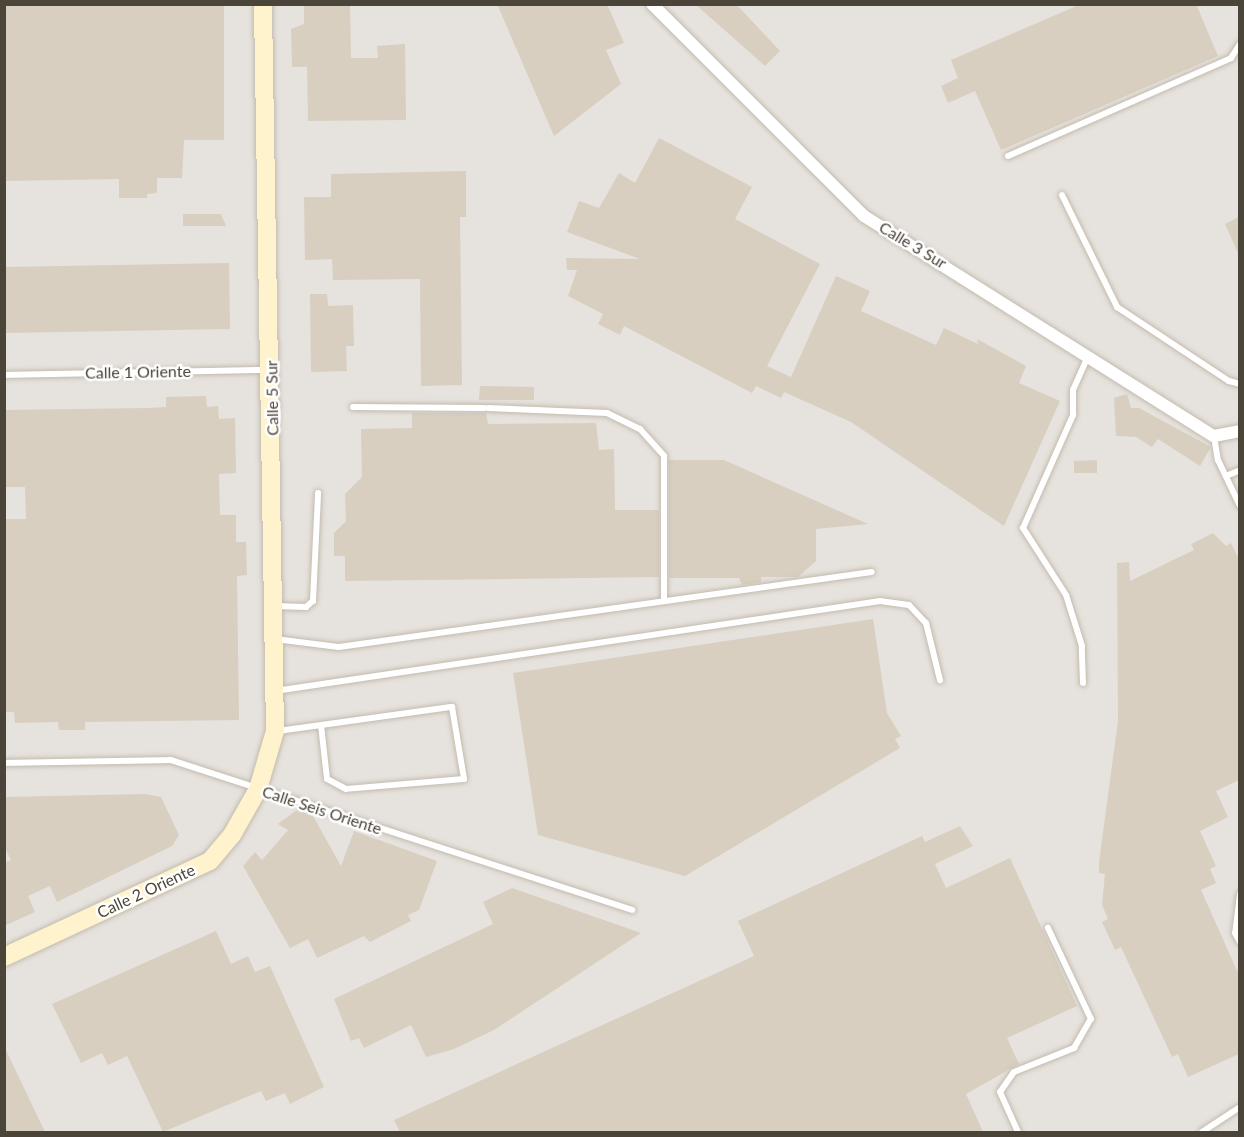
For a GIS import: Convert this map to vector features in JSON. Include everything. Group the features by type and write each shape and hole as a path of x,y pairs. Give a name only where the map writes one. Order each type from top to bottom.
{"street":[{"name":"Calle 5 Sur","path":"258,789 275,731 272,370 263,4"},
{"name":"Calle 3 Sur","path":"652,4 864,216 1089,354 1214,436"},
{"path":"1214,436 1239,430"},
{"name":"Calle 2 Oriente","path":"4,957 210,861 232,835 258,789"}],"lane":[{"path":"1008,156 1232,58 1239,44"},
{"path":"1062,195 1117,307 1239,384"},
{"path":"1083,682 1082,646 1066,595 1023,528 1073,415 1073,390 1089,354"},
{"name":"Calle 1 Oriente","path":"4,375 272,370"},
{"path":"353,407 486,408 607,413 640,429 664,456 664,600"},
{"path":"1214,436 1226,476 1239,506"},
{"path":"1226,476 1239,471"},
{"path":"273,606 306,607 313,601 318,493"},
{"path":"274,639 339,647 872,572"},
{"path":"274,691 880,601 909,604 926,623 940,680"},
{"path":"275,731 452,707 464,780 346,789 327,779 321,725"},
{"name":"Calle Seis Oriente","path":"4,763 171,760 632,910"},
{"path":"1239,894 1235,933 1239,942"},
{"path":"1018,1132 1000,1092 1014,1072 1074,1048 1091,1019 1048,928"},
{"path":"1202,1132 1239,1107"}],"shaded area":[{"path":"5,5 1239,5 1239,1132 5,1132"}],"building":[{"path":"4,4 224,4 224,140 184,140 182,178 157,178 157,193 147,194 147,198 119,198 119,179 4,181"},
{"path":"304,4 350,4 351,58 378,58 377,46 405,44 406,120 308,121 307,67 292,67 291,29 304,24"},
{"path":"497,4 607,4 624,43 606,50 621,84 554,136"},
{"path":"695,4 736,4 780,51 765,66"},
{"path":"1081,4 1196,4 1218,56 1001,150 975,91 948,103 941,86 958,78 951,60"},
{"path":"659,138 752,187 735,219 820,264 767,366 791,377 836,276 870,291 861,311 936,345 944,328 978,344 977,339 1026,366 1019,383 1060,401 1004,526 851,422 784,392 781,398 756,386 752,393 624,326 620,335 598,324 603,314 568,296 577,270 567,270 566,258 640,259 567,232 579,201 599,208 619,173 635,183"},
{"path":"466,171 466,217 460,217 462,385 421,386 420,279 333,280 332,259 305,260 304,197 331,197 331,174"},
{"path":"183,214 221,214 226,226 183,226"},
{"path":"1239,217 1239,255 1225,224"},
{"path":"229,263 230,329 4,333 4,267"},
{"path":"310,294 327,294 328,306 353,305 354,346 346,346 347,371 311,372"},
{"path":"480,386 534,387 534,400 479,400"},
{"path":"1127,394 1131,408 1139,408 1211,447 1200,466 1158,439 1152,447 1136,437 1116,436 1114,398"},
{"path":"206,396 207,407 218,406 219,419 235,418 236,473 219,474 220,515 236,515 236,542 246,542 247,575 237,576 239,720 85,722 85,730 59,730 58,722 15,723 14,712 4,712 4,519 26,519 25,487 4,487 4,410 166,407 166,397"},
{"path":"412,413 486,413 488,424 596,423 599,450 614,449 615,510 659,510 659,577 345,581 345,556 334,556 334,533 346,521 345,494 362,477 361,429 412,428"},
{"path":"669,460 724,460 868,524 816,529 816,561 798,577 761,577 761,582 742,585 739,578 669,578"},
{"path":"1097,460 1097,473 1074,473 1074,461"},
{"path":"1213,533 1226,546 1231,543 1239,559 1239,780 1216,791 1228,817 1200,831 1216,866 1210,869 1216,883 1201,890 1239,975 1239,1054 1188,1077 1178,1054 1172,1057 1121,947 1115,950 1102,922 1108,919 1102,905 1105,874 1099,873 1099,862 1118,721 1117,563 1129,562 1130,581 1194,550 1191,544"},
{"path":"873,619 887,713 901,736 895,739 900,748 685,876 538,835 513,673"},
{"path":"145,794 161,797 179,835 172,846 57,902 50,886 28,896 35,912 4,926 4,863 11,860 4,846 4,797"},
{"path":"297,810 313,816 341,866 354,831 437,861 419,910 408,915 411,921 370,942 364,936 317,958 308,939 290,948 243,866 255,852 262,860 288,830 278,824"},
{"path":"960,826 973,846 935,864 946,888 1010,858 1077,1006 1007,1038 1019,1064 966,1094 983,1132 400,1132 394,1120 754,956 738,921 922,836 925,842"},
{"path":"512,888 641,933 494,1030 454,1049 426,1057 411,1025 364,1048 359,1038 351,1041 334,999 493,924 483,902"},
{"path":"216,931 231,964 248,956 255,972 270,966 324,1087 290,1104 285,1093 266,1101 261,1091 163,1132 127,1056 108,1065 102,1053 81,1063 52,1004"},
{"path":"4,1046 45,1132 4,1132"}]}
